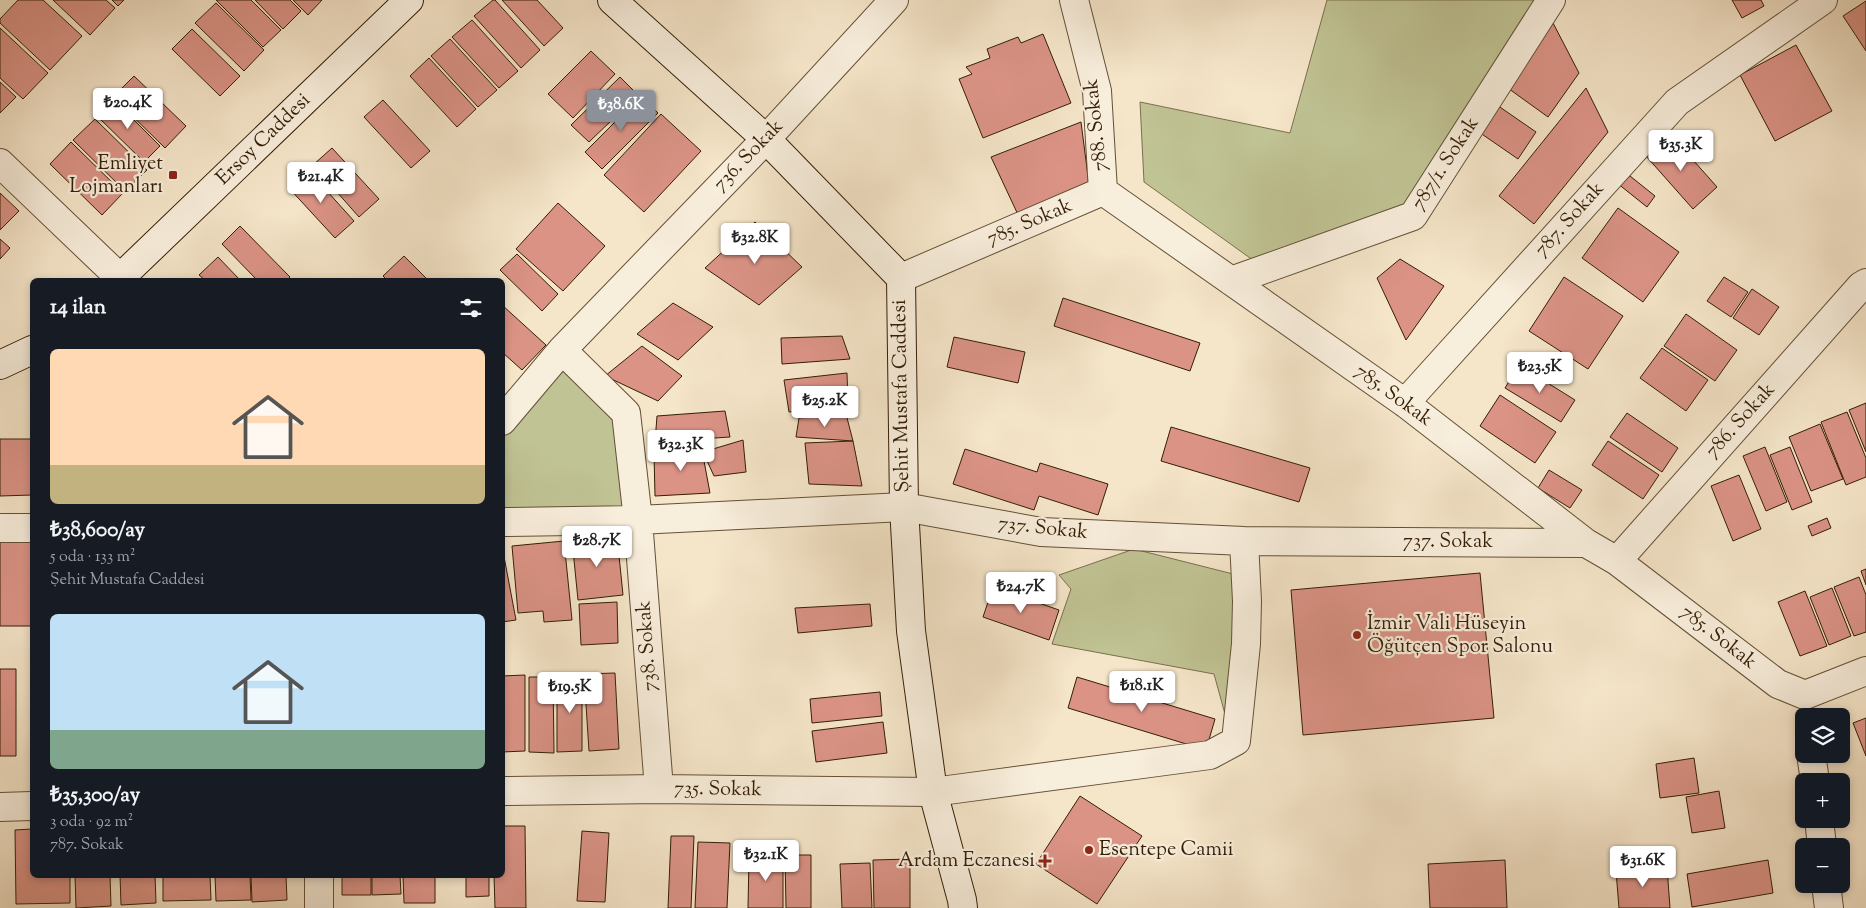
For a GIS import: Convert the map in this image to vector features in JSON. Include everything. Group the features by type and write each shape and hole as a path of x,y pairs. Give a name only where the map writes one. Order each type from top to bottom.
{"street":[{"name":"Ersoy Caddesi","path":"120,278 409,0"},
{"name":"Şehit Mustafa Caddesi","path":"612,0 766,139 901,278 904,507 911,631 933,792 966,905"},
{"name":"736. Sokak","path":"505,417 562,350 766,139 894,0"},
{"name":"788. Sokak","path":"1074,0 1097,91 1103,191"},
{"name":"787/1. Sokak","path":"1231,281 1413,216 1551,0"},
{"name":"787. Sokak","path":"1405,403 1677,102 1823,0"},
{"path":"0,163 118,278"},
{"name":"785. Sokak","path":"901,278 1103,191 1405,403 1586,543 1617,561 1806,706 1866,671"},
{"name":"786. Sokak","path":"1617,561 1855,293 1866,283"},
{"name":"738. Sokak","path":"562,350 626,413 638,520 659,789"},
{"path":"0,365 30,351"},
{"name":"737. Sokak","path":"505,522 638,520 904,507 1041,532 1244,541 1586,543"},
{"path":"0,528 30,528"},
{"name":"735. Sokak","path":"505,791 659,789 933,792 1210,755 1236,741 1246,644 1247,601 1244,541"},
{"path":"0,807 30,806"},
{"path":"318,908 319,878"},
{"path":"1827,893 1829,908"}],"green space":[{"path":"1327,0 1543,0 1412,204 1257,263 1144,182 1140,102 1290,133"},
{"path":"563,361 618,418 628,511 505,513 505,432"},
{"path":"1134,549 1241,576 1231,736 1214,674 1052,644 1071,589 1059,575"}],"building":[{"path":"18,0 43,0 82,36 50,70 0,23 0,19"},
{"path":"53,0 106,0 115,8 90,35"},
{"path":"112,0 124,0 118,6"},
{"path":"216,0 251,0 281,30 263,47"},
{"path":"255,0 290,0 301,11 283,29"},
{"path":"293,0 322,0 308,15"},
{"path":"493,0 540,50 521,68 474,16"},
{"path":"502,0 537,0 563,28 544,46"},
{"path":"1732,0 1761,0 1764,6 1742,18"},
{"path":"1866,1 1866,51 1843,16"},
{"path":"216,3 264,50 244,71 195,23"},
{"path":"472,20 518,71 499,88 452,37"},
{"path":"1552,21 1579,73 1548,117 1505,86"},
{"path":"0,28 48,73 23,99 0,78"},
{"path":"192,29 240,76 220,96 172,49"},
{"path":"1043,34 1071,103 983,138 959,79 972,74 966,67 990,58 987,49 1018,37 1021,43"},
{"path":"450,39 497,90 478,107 431,56"},
{"path":"1796,45 1832,111 1775,141 1740,75"},
{"path":"591,51 615,74 573,118 548,94"},
{"path":"429,58 476,109 457,127 410,76"},
{"path":"134,76 186,126 165,148 113,97"},
{"path":"620,77 638,95 589,142 571,125"},
{"path":"0,82 16,97 0,113"},
{"path":"1586,88 1608,132 1534,224 1499,196"},
{"path":"641,96 658,113 602,169 585,152"},
{"path":"113,99 160,146 144,162 96,115"},
{"path":"383,100 430,151 411,168 364,117"},
{"path":"1494,103 1536,132 1518,159 1476,130"},
{"path":"661,114 701,151 644,212 604,175"},
{"path":"95,119 147,170 125,191 73,140"},
{"path":"1081,122 1090,192 1020,219 991,157"},
{"path":"1670,134 1717,187 1693,209 1646,156"},
{"path":"71,142 123,193 102,215 50,164"},
{"path":"332,148 379,199 359,217 313,165"},
{"path":"308,170 354,221 335,238 288,187"},
{"path":"1625,172 1655,196 1647,207 1617,183"},
{"path":"0,193 19,211 0,230"},
{"path":"558,203 605,246 563,291 516,249"},
{"path":"1618,208 1679,252 1643,302 1582,258"},
{"path":"755,222 802,267 759,305 705,268"},
{"path":"240,226 290,277 255,278 222,244"},
{"path":"0,239 10,248 0,259"},
{"path":"517,254 558,294 542,311 500,270"},
{"path":"404,256 426,278 385,278 383,276"},
{"path":"218,257 238,278 203,278 199,275"},
{"path":"1400,259 1444,286 1406,340 1377,278"},
{"path":"1564,277 1623,316 1588,369 1529,331"},
{"path":"1724,277 1748,292 1731,317 1707,301"},
{"path":"1752,289 1779,307 1759,335 1733,318"},
{"path":"1063,298 1200,343 1190,371 1054,326"},
{"path":"673,303 713,327 678,360 637,334"},
{"path":"505,308 546,345 522,370 505,355"},
{"path":"1686,314 1737,350 1715,381 1664,346"},
{"path":"842,336 850,359 782,364 781,338"},
{"path":"954,337 1025,352 1018,383 947,367"},
{"path":"642,346 682,376 658,401 605,376"},
{"path":"1662,348 1708,380 1686,411 1640,378"},
{"path":"1519,365 1575,400 1561,422 1505,388"},
{"path":"847,373 848,405 789,412 784,380"},
{"path":"1500,395 1556,432 1535,463 1480,426"},
{"path":"1866,403 1866,452 1849,410"},
{"path":"725,411 730,437 655,442 657,416"},
{"path":"1847,412 1866,458 1866,477 1846,485 1821,422"},
{"path":"1627,413 1678,448 1662,472 1610,437"},
{"path":"846,414 853,441 796,437 799,418"},
{"path":"1820,424 1843,479 1811,491 1789,437"},
{"path":"1171,427 1310,468 1299,502 1161,461"},
{"path":"0,439 30,439 30,495 0,496"},
{"path":"743,440 746,472 714,476 703,452"},
{"path":"853,441 862,486 809,484 805,443"},
{"path":"1608,441 1659,475 1643,499 1592,465"},
{"path":"701,445 710,493 655,496 654,454"},
{"path":"1765,447 1787,502 1766,511 1743,456"},
{"path":"1790,447 1812,502 1792,510 1770,455"},
{"path":"965,449 1037,472 1040,463 1108,484 1098,515 1039,496 1034,510 953,484"},
{"path":"1549,470 1582,490 1570,508 1538,488"},
{"path":"1739,475 1761,529 1733,541 1711,486"},
{"path":"1827,518 1831,528 1812,536 1808,526"},
{"path":"617,536 623,595 578,600 572,540"},
{"path":"0,538 30,538 30,626 0,626"},
{"path":"564,541 572,620 544,622 543,611 518,613 512,546"},
{"path":"505,562 516,620 505,622"},
{"path":"1866,569 1866,585 1861,571"},
{"path":"1480,573 1494,718 1303,735 1291,590"},
{"path":"1859,577 1866,595 1866,632 1854,636 1834,587"},
{"path":"993,587 1059,610 1049,640 983,617"},
{"path":"1832,588 1851,636 1829,645 1810,597"},
{"path":"1805,591 1827,646 1800,656 1778,602"},
{"path":"617,602 618,643 581,645 579,604"},
{"path":"870,604 872,626 798,633 795,608"},
{"path":"0,669 16,669 16,756 0,756"},
{"path":"615,673 619,749 589,751 584,674"},
{"path":"525,675 525,751 505,752 505,676"},
{"path":"582,675 582,751 557,752 557,676"},
{"path":"529,677 553,677 554,753 529,752"},
{"path":"1077,677 1215,719 1206,750 1068,708"},
{"path":"880,692 882,716 812,723 810,699"},
{"path":"1866,718 1866,756 1853,723"},
{"path":"883,722 887,753 816,762 812,731"},
{"path":"1694,758 1699,793 1660,798 1656,764"},
{"path":"1719,791 1725,828 1692,833 1686,797"},
{"name":"Esentepe Camii","path":"1080,796 1142,836 1097,904 1036,864"},
{"path":"505,826 525,826 526,908 495,908 494,878 505,878"},
{"path":"30,829 30,878 70,878 70,903 16,904 15,830"},
{"path":"582,831 609,833 605,902 577,901"},
{"path":"671,836 694,836 691,908 668,908"},
{"path":"698,842 730,843 727,908 695,908"},
{"path":"785,855 811,855 811,908 786,908"},
{"path":"749,856 783,857 783,908 748,908"},
{"path":"910,859 910,908 874,908 873,860"},
{"path":"1505,860 1507,908 1430,908 1428,864"},
{"path":"1768,860 1773,893 1692,907 1687,874"},
{"path":"870,863 872,908 842,908 840,864"},
{"path":"1667,867 1670,908 1619,908 1616,871"},
{"path":"75,878 110,878 111,906 76,908"},
{"path":"120,878 155,878 156,903 121,905"},
{"path":"163,878 210,878 211,900 163,901"},
{"path":"215,878 250,878 251,900 216,901"},
{"path":"251,878 286,878 287,900 252,902"},
{"path":"342,878 371,878 371,895 342,895"},
{"path":"372,878 400,878 401,894 372,895"},
{"path":"403,878 435,878 435,903 404,903"},
{"path":"466,878 489,878 489,896 466,897"}],"place":[{"name":"Emliyet Lojmanları","path":"173,175"},
{"name":"İzmir Vali Hüseyin Öğütçen Spor Salonu","path":"1357,635"},
{"name":"Esentepe Camii","path":"1089,850"},
{"name":"Ardam Eczanesi","path":"1045,861"}]}
